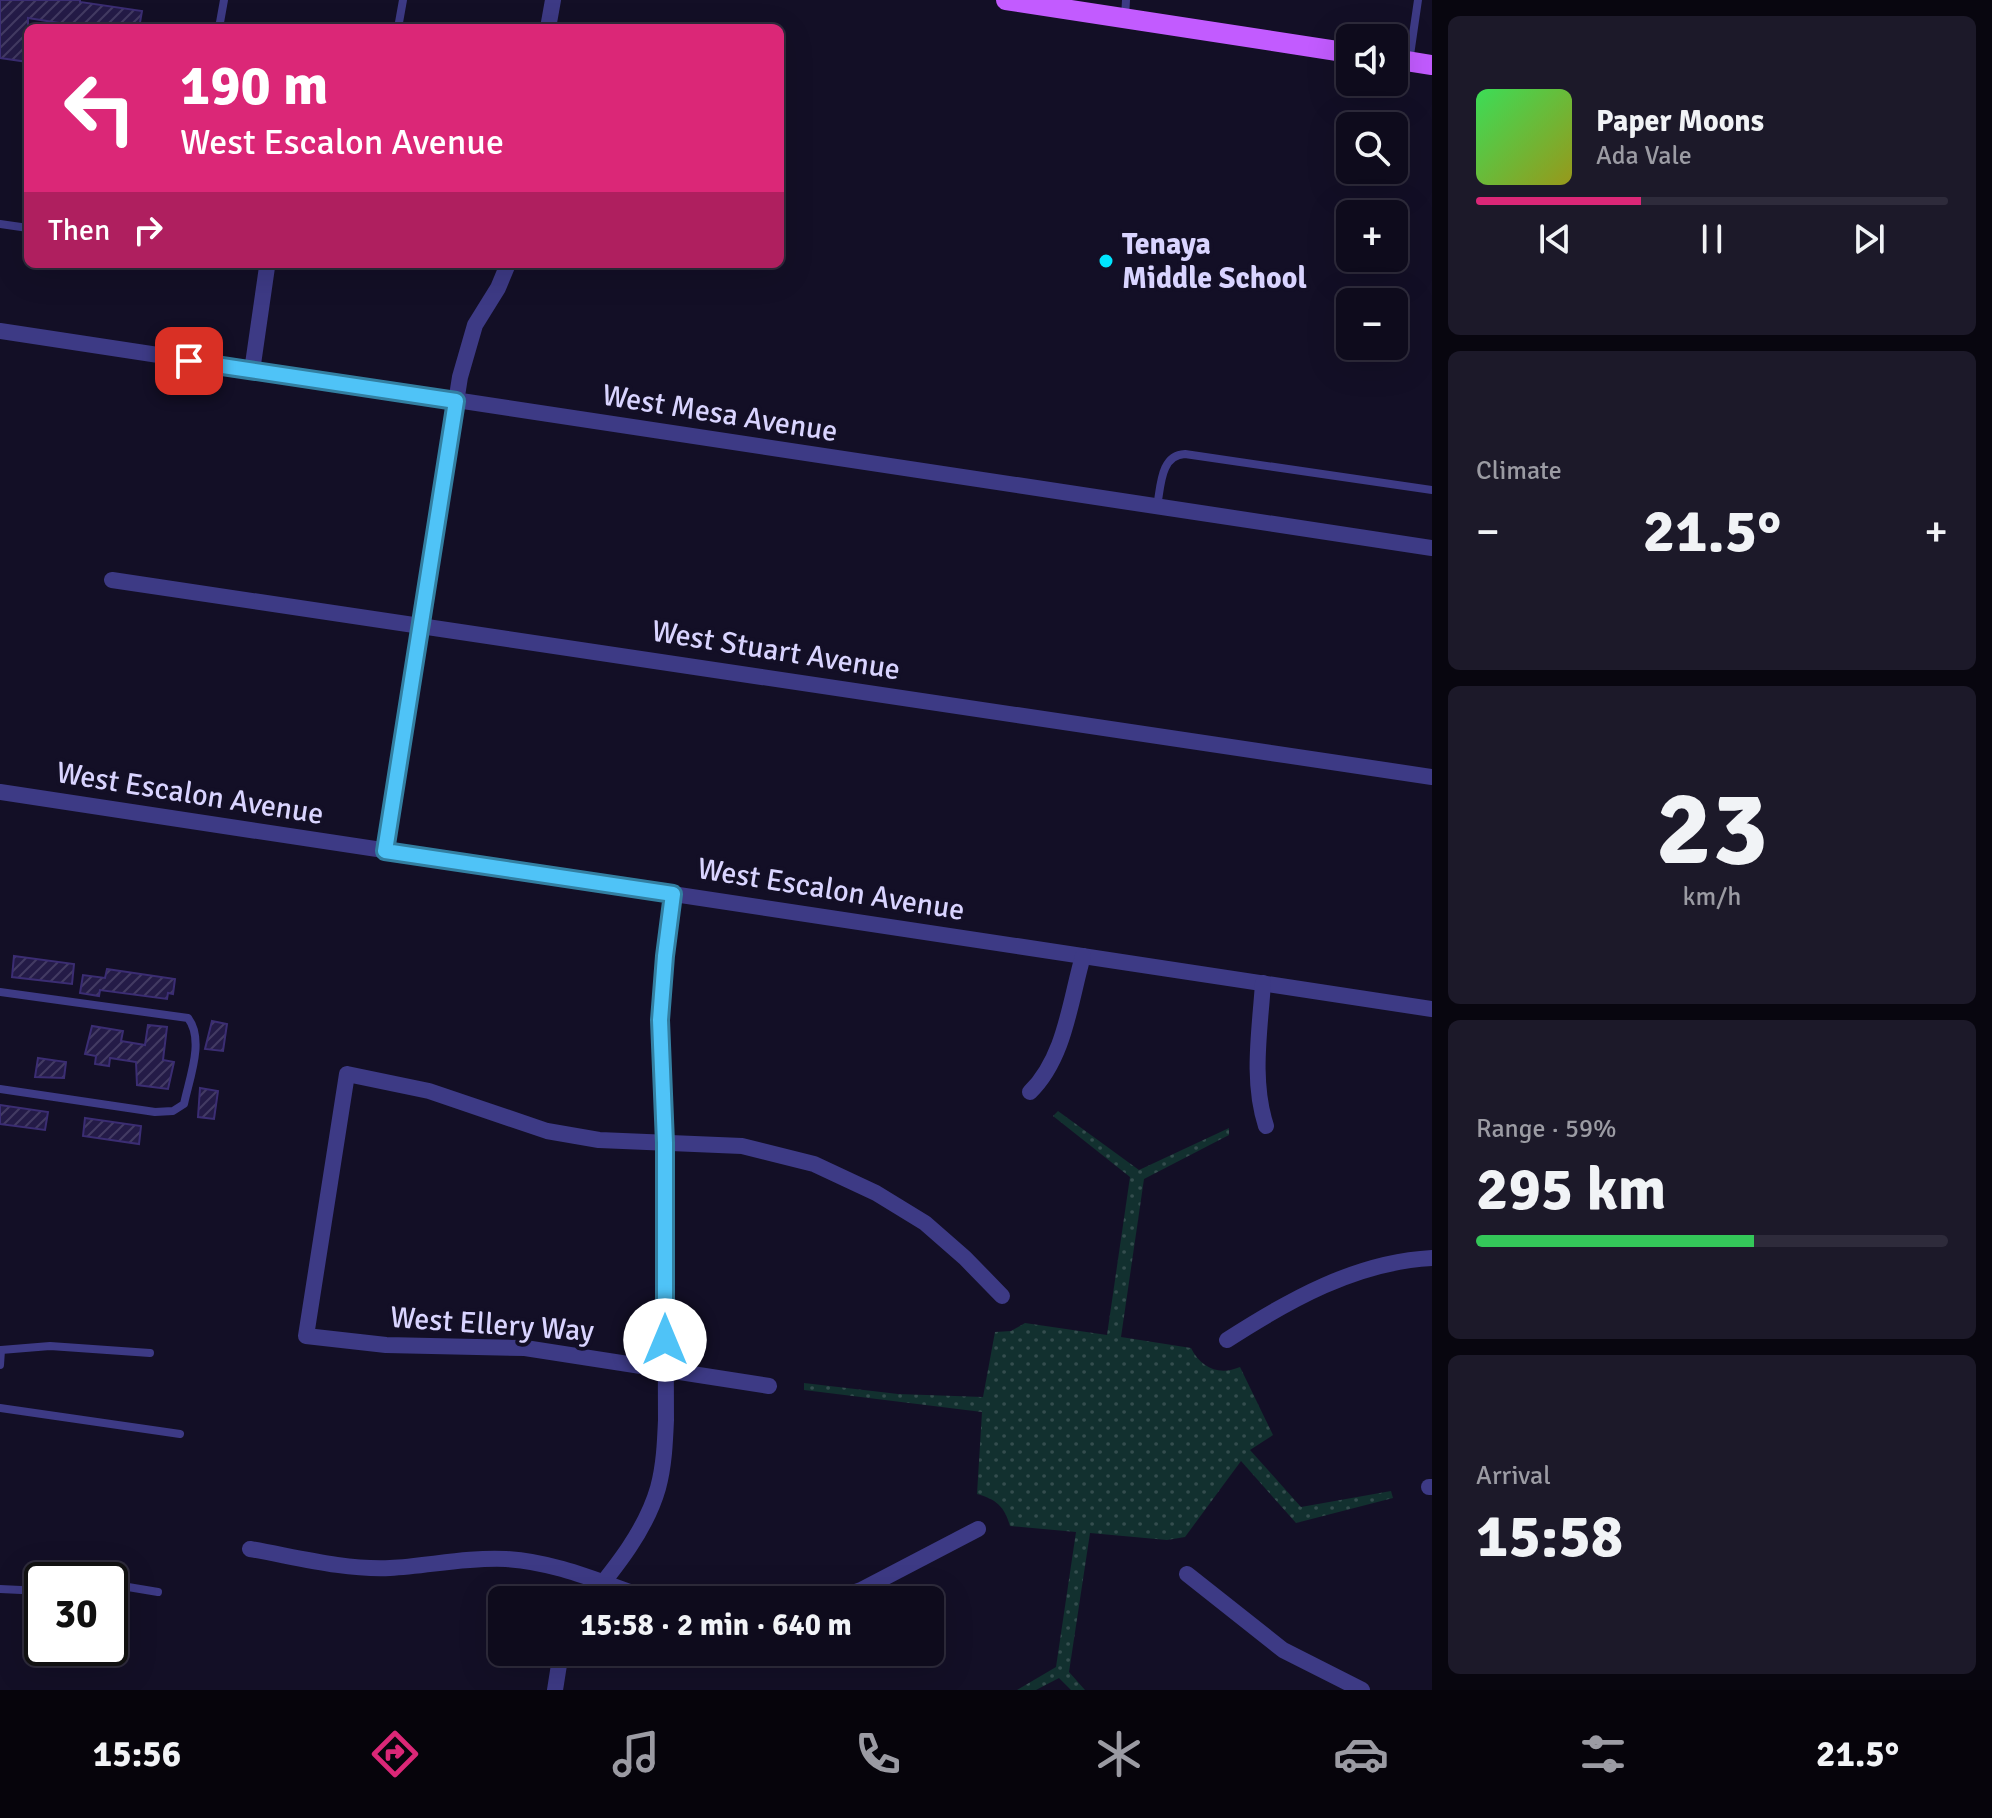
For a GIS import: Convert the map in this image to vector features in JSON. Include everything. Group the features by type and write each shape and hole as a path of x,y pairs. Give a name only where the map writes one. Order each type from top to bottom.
{"main road":[{"path":"1006,0 1126,9 1336,50"},
{"path":"1408,62 1432,65"}],"street":[{"path":"549,24 553,0"},
{"path":"252,371 267,268"},
{"path":"385,851 462,367 475,325 506,268"},
{"name":"West Mesa Avenue","path":"0,331 1432,548"},
{"name":"West Stuart Avenue","path":"112,580 1432,777"},
{"name":"West Escalon Avenue","path":"0,792 1432,1009"},
{"path":"601,1586 644,1522 658,1490 664,1448 665,1143 660,1020 673,894"},
{"path":"1030,1092 1042,1080 1054,1059 1083,956"},
{"path":"1263,983 1256,1084 1266,1126"},
{"name":"West Ellery Way","path":"665,1143 599,1140 547,1131 429,1091 347,1074 306,1336 386,1345 525,1348 769,1386"},
{"path":"665,1143 742,1146 814,1164 876,1193 925,1223 1002,1296"},
{"path":"1227,1340 1275,1309 1320,1286 1375,1268 1432,1258"},
{"path":"869,1586 978,1529"},
{"path":"250,1549 358,1567 389,1568 505,1559 570,1570 613,1586"},
{"path":"1187,1574 1283,1650 1362,1690"},
{"path":"555,1690 559,1666"}],"lane":[{"path":"220,24 224,0"},
{"path":"399,24 403,0"},
{"path":"1408,38 1418,0"},
{"path":"0,224 24,227"},
{"path":"1157,507 1166,466 1178,454 1432,490"},
{"path":"0,992 188,1018 195,1027 196,1043 184,1104 173,1111 155,1112 0,1089"},
{"path":"0,1365 1,1350 50,1346 150,1353"},
{"path":"0,1408 180,1434"},
{"path":"128,1587 158,1592"},
{"path":"0,1589 24,1590"}],"green space":[{"path":"1058,1111 1139,1170 1229,1128 1229,1135 1144,1179 1121,1337 1191,1348 1200,1361 1218,1370 1240,1367 1273,1435 1250,1450 1301,1507 1391,1491 1393,1498 1296,1523 1241,1461 1185,1537 1167,1540 1090,1533 1069,1672 1085,1690 1071,1690 1059,1678 1036,1690 1017,1690 1056,1667 1076,1532 1010,1526 999,1505 977,1494 982,1412 804,1390 804,1383 898,1394 983,1397 995,1332 1011,1331 1025,1323 1107,1335 1130,1177 1053,1116"}],"building":[{"path":"0,0 80,0 142,11 140,24 65,24 28,18 28,24 24,24 24,61 0,58"},
{"path":"14,956 74,964 72,984 12,977"},
{"path":"107,969 175,979 173,994 168,993 167,999 100,990 99,996 80,993 83,975 105,978"},
{"path":"212,1021 227,1024 223,1051 205,1049"},
{"path":"148,1025 167,1027 163,1060 174,1062 168,1089 137,1085 136,1062 110,1058 109,1066 95,1064 96,1056 85,1054 92,1026 123,1031 121,1041 145,1045"},
{"path":"38,1058 66,1062 64,1078 35,1077"},
{"path":"200,1088 218,1091 214,1119 198,1117"},
{"path":"0,1105 48,1112 45,1130 0,1124"},
{"path":"85,1118 141,1126 139,1144 83,1136"}],"place":[{"name":"Tenaya Middle School","path":"1106,261"}],"route":[{"path":"189,361 456,401 385,851 673,894 660,1020 665,1143 665,1340"}]}
